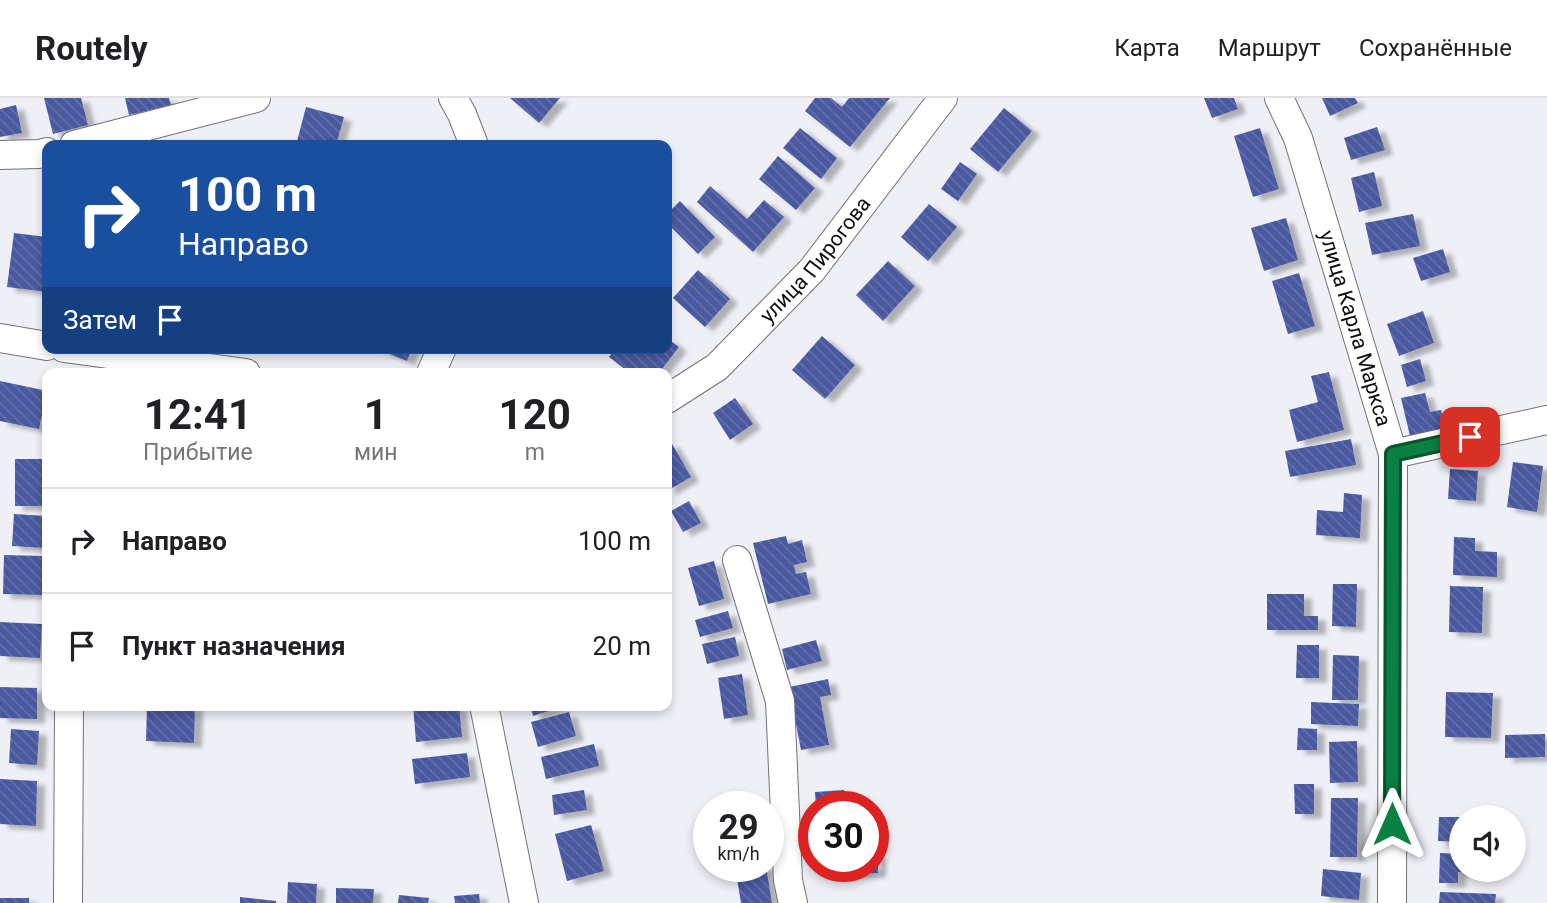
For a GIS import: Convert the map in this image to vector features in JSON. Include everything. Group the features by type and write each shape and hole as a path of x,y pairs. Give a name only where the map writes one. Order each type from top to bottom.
{"street":[{"path":"93,140 256,98"},
{"path":"453,98 472,140"},
{"name":"улица Пирогова","path":"672,396 717,367 812,270 943,98"},
{"name":"улица Карла Маркса","path":"1279,98 1298,138 1393,454 1392,903"},
{"path":"0,155 42,154"},
{"path":"0,338 42,345"},
{"path":"107,354 209,368"},
{"path":"1393,454 1547,420"},
{"path":"737,560 780,701 788,880 793,903"},
{"path":"68,903 69,711"},
{"path":"485,711 524,903"}],"building":[{"path":"44,98 81,98 88,125 53,134"},
{"path":"125,98 169,98 171,105 129,115"},
{"path":"510,98 560,98 539,123"},
{"path":"815,98 831,98 842,107 849,98 890,98 850,147 805,111"},
{"path":"1204,98 1234,98 1238,109 1212,118"},
{"path":"1322,98 1355,98 1358,103 1330,116"},
{"path":"16,105 22,133 0,137 0,109"},
{"path":"306,107 344,117 337,140 297,140"},
{"path":"1004,108 1032,131 998,172 970,149"},
{"path":"1377,127 1385,150 1351,160 1344,138"},
{"path":"800,128 837,158 821,179 783,148"},
{"path":"1260,128 1279,189 1253,197 1234,136"},
{"path":"778,156 815,188 796,210 759,179"},
{"path":"960,162 977,174 958,201 941,189"},
{"path":"1374,172 1382,206 1359,212 1351,178"},
{"path":"710,186 747,219 764,200 784,217 753,252 697,202"},
{"path":"680,201 715,237 698,254 672,228 672,209"},
{"path":"929,204 957,227 928,261 901,237"},
{"path":"1413,214 1420,246 1372,255 1365,223"},
{"path":"1286,218 1298,260 1264,271 1251,228"},
{"path":"14,233 42,236 42,291 7,287"},
{"path":"1443,249 1450,272 1421,281 1413,258"},
{"path":"888,261 915,286 883,321 856,295"},
{"path":"698,270 730,299 705,327 673,298"},
{"path":"1299,273 1315,326 1288,334 1272,281"},
{"path":"1423,311 1434,343 1399,356 1387,324"},
{"path":"822,336 855,365 825,399 792,370"},
{"path":"672,342 679,347 663,368 623,368 609,357 611,354 672,354"},
{"path":"390,354 410,354 407,361"},
{"path":"1420,359 1426,381 1407,387 1401,365"},
{"path":"1329,372 1344,430 1297,442 1289,410 1318,402 1311,376"},
{"path":"0,381 42,390 39,429 0,421"},
{"path":"1425,393 1430,412 1441,410 1445,428 1410,436 1401,398"},
{"path":"735,398 753,424 730,440 713,413"},
{"path":"1351,439 1356,465 1290,477 1285,451"},
{"path":"672,444 691,477 672,488"},
{"path":"15,459 42,459 42,506 15,506"},
{"path":"1513,462 1543,466 1537,512 1507,507"},
{"path":"1450,469 1478,471 1476,501 1448,499"},
{"path":"1344,493 1362,495 1360,538 1316,535 1317,510 1343,512"},
{"path":"689,501 701,523 683,532 672,510"},
{"path":"14,514 42,516 42,548 12,546"},
{"path":"786,536 788,544 802,540 807,562 794,565 796,574 806,572 811,594 768,604 753,543"},
{"path":"1454,537 1475,538 1475,551 1497,552 1497,577 1453,575"},
{"path":"4,555 42,556 42,595 3,594"},
{"path":"714,561 724,599 699,606 688,568"},
{"path":"1333,584 1357,584 1356,627 1332,626"},
{"path":"1450,586 1483,587 1482,633 1449,632"},
{"path":"1267,594 1304,594 1304,616 1318,616 1318,630 1267,630"},
{"path":"728,611 733,628 700,637 695,620"},
{"path":"0,622 42,624 40,658 0,656"},
{"path":"735,637 739,656 707,664 702,644"},
{"path":"816,640 822,661 787,670 782,649"},
{"path":"1297,645 1319,645 1319,678 1296,678"},
{"path":"1333,655 1359,656 1358,700 1332,700"},
{"path":"742,674 748,715 724,719 718,678"},
{"path":"828,679 831,695 820,697 829,745 801,750 789,687"},
{"path":"0,687 37,688 37,719 0,718"},
{"path":"1446,692 1493,693 1491,738 1445,737"},
{"path":"1311,702 1359,704 1358,726 1311,724"},
{"path":"147,711 195,711 194,743 146,741"},
{"path":"413,711 460,711 462,737 416,742"},
{"path":"532,711 548,711 533,716"},
{"path":"569,712 576,736 538,747 531,722"},
{"path":"1298,728 1317,729 1317,750 1297,750"},
{"path":"11,729 39,731 37,765 9,763"},
{"path":"1545,734 1545,757 1505,758 1505,735"},
{"path":"1357,741 1358,782 1330,783 1329,742"},
{"path":"594,744 599,766 546,779 541,757"},
{"path":"467,753 470,777 415,784 412,759"},
{"path":"0,779 37,781 36,826 0,824"},
{"path":"1294,784 1314,784 1314,814 1295,814"},
{"path":"584,790 587,810 554,815 552,795"},
{"path":"1331,798 1358,798 1357,857 1330,857"},
{"path":"1439,817 1449,817 1449,841 1438,841"},
{"path":"591,825 604,871 567,881 555,834"},
{"path":"1440,853 1449,853 1449,882 1458,883 1439,883"},
{"path":"1323,869 1361,873 1359,900 1321,896"},
{"path":"288,882 317,884 316,903 287,903"},
{"path":"738,882 769,882 772,903 741,903"},
{"path":"336,888 374,889 373,903 336,903"},
{"path":"1440,892 1496,894 1495,903 1439,903"},
{"path":"479,894 480,903 455,903 454,896"},
{"path":"399,895 429,898 428,903 398,903"},
{"path":"240,897 276,901 276,903 240,903"},
{"path":"0,898 29,898 29,903 0,903"}],"route":[{"path":"1392,824 1393,454 1470,437"}]}
